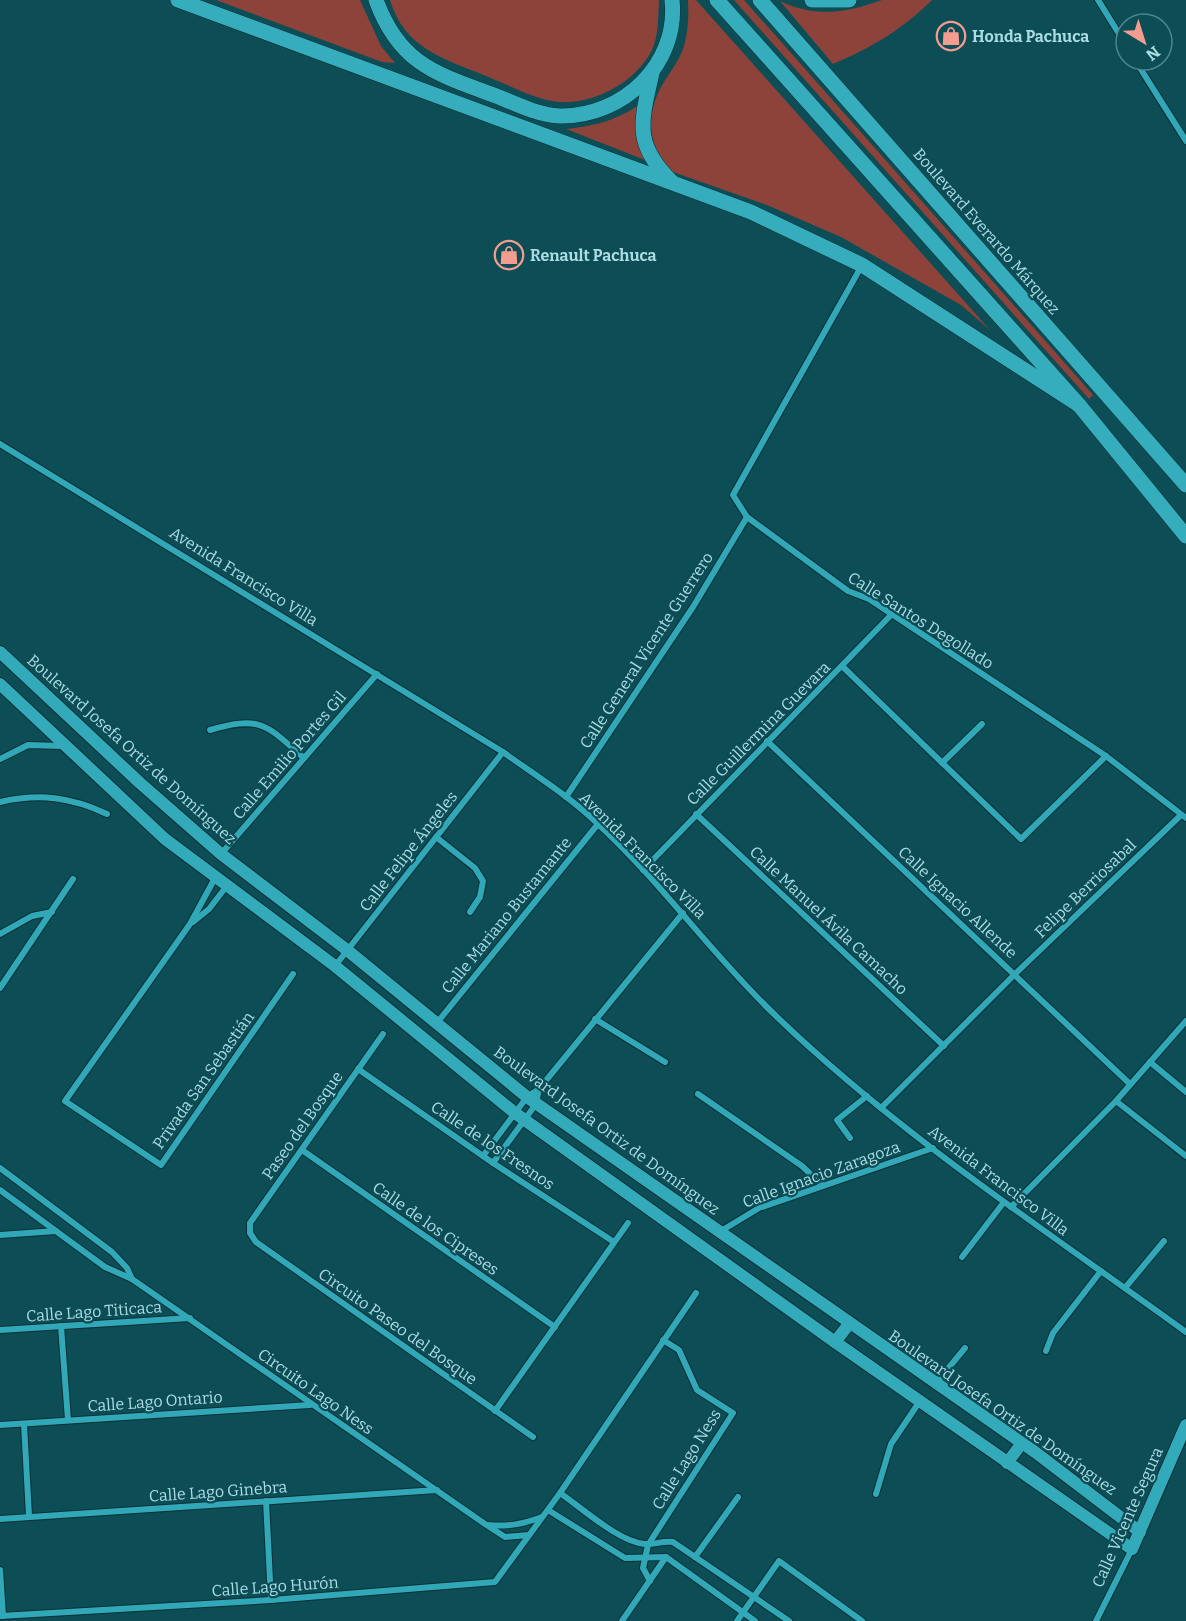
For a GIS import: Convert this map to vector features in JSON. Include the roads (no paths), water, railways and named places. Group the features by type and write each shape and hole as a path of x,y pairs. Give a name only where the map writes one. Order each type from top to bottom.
{"main road":[{"path":"178,0 677,187 751,212 862,264 1079,405"},
{"path":"376,0 394,39 416,61 435,73 536,111 558,116 583,114 604,108 627,95 652,74"},
{"path":"672,0 674,16 667,48 652,74 641,121 644,145 661,171 677,187"},
{"path":"717,0 1079,405 1186,537"},
{"name":"Boulevard Everardo Márquez","path":"760,0 1186,485"},
{"path":"812,0 849,0"}],"street":[{"path":"1098,0 1114,26"},
{"path":"1143,72 1186,141"},
{"name":"Calle Santos Degollado","path":"862,264 733,495 747,518 848,591 869,599 1106,756 1184,816"},
{"name":"Avenida Francisco Villa","path":"0,444 503,752 566,796 598,824 642,870 776,1016 867,1096 1004,1202 1186,1332"},
{"name":"Calle General Vicente Guerrero","path":"566,796 693,607 747,518"},
{"name":"Calle Guillermina Guevara","path":"642,870 892,614"},
{"name":"Boulevard Josefa Ortiz de Domínguez","path":"0,652 140,783 221,854 347,950 532,1100 1022,1443 1140,1532"},
{"path":"842,666 1021,839 1106,756"},
{"name":"Calle Emilio Portes Gil","path":"221,854 377,674"},
{"path":"0,684 0,690"},
{"path":"0,684 165,839 226,887 335,966 520,1116 835,1342 1132,1549"},
{"path":"210,730 240,721 267,726 304,758"},
{"path":"942,763 982,724"},
{"name":"Calle Ignacio Allende","path":"767,741 1130,1084"},
{"path":"0,759 28,746 65,746"},
{"name":"Calle Felipe Ángeles","path":"335,966 503,752"},
{"path":"123,799 140,783"},
{"path":"0,795 3,802 48,796 88,805 107,814"},
{"name":"Calle Manuel Ávila Camacho","path":"696,814 944,1046"},
{"name":"Felipe Berriosabal","path":"881,1108 1015,974 1184,816"},
{"name":"Calle Mariano Bustamante","path":"436,1024 598,824"},
{"path":"436,837 475,868 483,881 480,897 470,912"},
{"name":"Privada San Sebastián","path":"215,878 190,924 65,1101 161,1165 293,974"},
{"path":"0,988 73,879"},
{"path":"252,905 264,886"},
{"name":"Privada San Sebastián","path":"190,924 209,909 226,887"},
{"path":"0,934 32,916 52,912"},
{"path":"483,1156 520,1116 538,1089 683,913"},
{"path":"595,1019 666,1062"},
{"path":"1011,1207 1116,1101 1186,1021"},
{"name":"Paseo del Bosque","path":"250,1233 250,1223 382,1034"},
{"path":"1150,1062 1186,1092"},
{"name":"Calle de los Fresnos","path":"358,1069 493,1163 614,1242"},
{"path":"493,1163 538,1089"},
{"path":"698,1094 802,1166 822,1184"},
{"path":"850,1138 837,1120 867,1096"},
{"path":"1116,1101 1186,1156"},
{"name":"Calle Ignacio Zaragoza","path":"721,1232 759,1208 822,1184 933,1148"},
{"name":"Calle de los Cipreses","path":"302,1150 555,1327"},
{"name":"Circuito Lago Ness","path":"1,1172 112,1252 127,1268 132,1279"},
{"name":"Circuito Lago Ness","path":"0,1190 105,1267 132,1279 190,1318 311,1405 485,1524 505,1537 529,1535"},
{"path":"962,1257 1004,1202"},
{"path":"495,1411 628,1223"},
{"path":"0,1235 57,1231"},
{"name":"Circuito Paseo del Bosque","path":"250,1233 266,1248 533,1437"},
{"path":"1125,1288 1164,1241"},
{"path":"1046,1351 1053,1333 1101,1271"},
{"path":"485,1524 504,1527 524,1524 543,1517 696,1293"},
{"name":"Calle Lago Titicaca","path":"0,1330 190,1318"},
{"path":"835,1342 849,1324"},
{"path":"61,1326 68,1420"},
{"name":"Calle Lago Ness","path":"644,1557 648,1545 733,1413 698,1390 679,1350 663,1340"},
{"path":"936,1383 965,1348"},
{"path":"876,1494 891,1444 920,1401"},
{"name":"Calle Lago Ontario","path":"0,1425 311,1405"},
{"path":"24,1424 29,1516"},
{"name":"Calle Vicente Segura","path":"1096,1621 1140,1532 1186,1425"},
{"path":"1007,1463 1022,1443"},
{"name":"Calle Lago Ginebra","path":"0,1519 437,1490"},
{"path":"560,1493 629,1541 648,1545 659,1540 672,1542 789,1621"},
{"path":"695,1557 738,1497"},
{"path":"266,1501 272,1600"},
{"path":"548,1510 625,1558 666,1557 754,1621"},
{"name":"Calle Lago Hurón","path":"2,1616 16,1618 495,1582 543,1517"},
{"path":"644,1557 643,1568 650,1581"},
{"path":"622,1621 666,1557"},
{"path":"737,1621 779,1561 862,1621"},
{"path":"0,1570 2,1616"}],"place":[{"name":"Honda Pachuca","path":"951,36"},
{"name":"Renault Pachuca","path":"509,255"}]}
